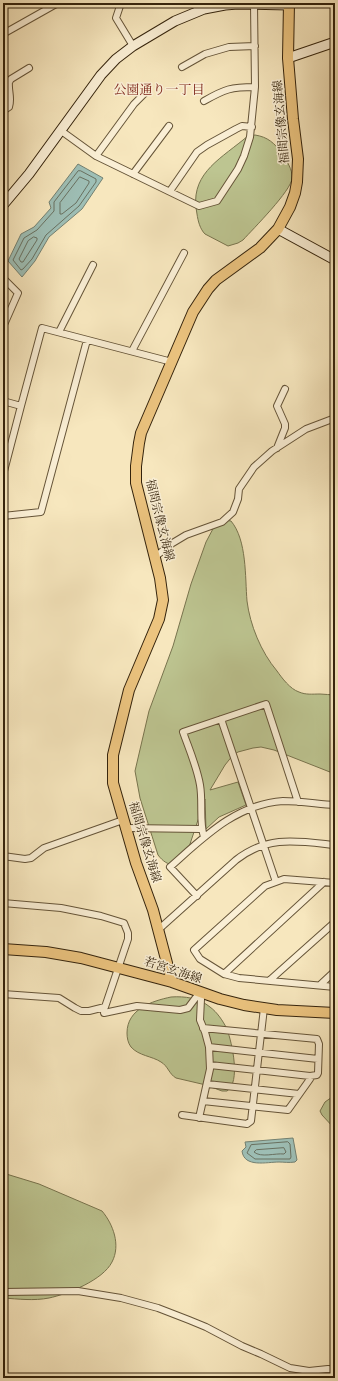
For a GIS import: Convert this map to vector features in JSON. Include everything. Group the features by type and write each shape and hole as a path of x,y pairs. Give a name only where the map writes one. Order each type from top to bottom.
{"main road":[{"name":"福間宗像玄海線","path":"172,982 153,910 125,824 114,783 113,754 129,690 135,672 150,641 162,609 163,592 136,483 136,466 141,433 193,312 208,289 225,273 282,231 290,207 298,171 288,58 289,4"},
{"name":"若宮玄海線","path":"3,949 46,952 74,956 172,982 244,1005 264,1008 335,1013"}],"street":[{"path":"3,34 58,3"},
{"path":"121,3 116,18 133,46"},
{"path":"3,205 29,174 101,75 116,59 133,46 175,21 199,11 225,4 289,4"},
{"path":"60,130 96,156 198,206 217,201 238,169 244,156 252,127 255,87 254,4"},
{"path":"288,58 335,42"},
{"path":"182,67 205,54 229,47 255,46"},
{"path":"3,111 9,107 10,104 11,97 9,82 11,79 29,68"},
{"path":"204,101 230,88 255,87"},
{"path":"96,156 134,104 145,93"},
{"path":"133,174 169,126"},
{"path":"170,192 197,152 242,126 252,127"},
{"path":"282,231 335,260"},
{"path":"132,351 184,253"},
{"path":"58,332 93,265"},
{"path":"3,278 18,293 3,327"},
{"path":"3,475 42,328 172,362"},
{"path":"3,516 41,512 87,340"},
{"path":"277,448 285,428 285,424 277,406 284,389"},
{"path":"3,401 21,406"},
{"path":"155,556 186,535 222,522 233,512 238,499 239,489 254,467 277,448 306,429 335,418"},
{"path":"204,837 201,829 202,803 200,784 182,732 266,704 298,802"},
{"path":"221,719 276,882"},
{"path":"197,896 170,867 227,819 268,803 283,801 335,805"},
{"path":"3,856 25,859 31,858 44,848 125,824 201,829"},
{"path":"158,930 245,853 264,844 272,843 300,842 335,845"},
{"path":"335,883 284,879 265,886 194,950 200,960 224,974 239,978 335,987"},
{"path":"224,974 324,882"},
{"path":"3,903 61,908 100,916 124,923 128,933 128,939 119,968 105,1007 89,1011 81,1010 59,998 3,994"},
{"path":"270,980 335,922"},
{"path":"320,985 335,971"},
{"path":"104,1012 137,1006 173,1010 188,1008 200,992"},
{"path":"199,1118 210,1065 209,1047 200,1020 200,992"},
{"path":"182,1115 247,1124 251,1121 264,1008"},
{"path":"203,1028 317,1039 319,1044 318,1074 315,1076 210,1065"},
{"path":"209,1047 318,1059"},
{"path":"203,1101 288,1110 310,1080 310,1076"},
{"path":"207,1084 299,1094"},
{"path":"3,1292 78,1291 121,1298 158,1308 200,1325 290,1368 335,1370"}],"green space":[{"path":"255,135 267,139 279,149 289,165 292,178 286,191 263,219 243,240 228,246 205,234 202,230 197,214 197,189 201,179 215,163 248,136"},
{"path":"225,520 231,521 240,538 243,548 248,610 257,638 271,664 289,686 296,691 307,694 335,695 335,774 274,750 261,747 238,752 233,755 225,765 210,790 238,782 246,805 219,817 206,829 205,799 187,853 177,864 169,864 158,855 140,798 135,771 149,711 173,646 191,584 206,542 215,525"},
{"path":"171,997 187,997 206,1004 213,1009 224,1023 229,1035 234,1062 234,1079 227,1091 222,1091 206,1085 176,1078 163,1064 134,1050 128,1042 128,1025 136,1012 156,1001"},
{"path":"335,1095 335,1129 320,1111 325,1102"},
{"path":"3,1173 39,1184 102,1211 112,1228 116,1242 115,1255 107,1269 101,1275 75,1290 57,1296 26,1300 3,1298"}],"water":[{"path":"78,164 103,178 82,209 49,237 35,261 22,277 8,261 21,234 34,227 51,208 49,202"},
{"path":"293,1138 297,1160 295,1162 251,1162 247,1160 242,1151 246,1147 245,1142"}],"district":[{"name":"公園通り一丁目","path":"159,89"}]}
